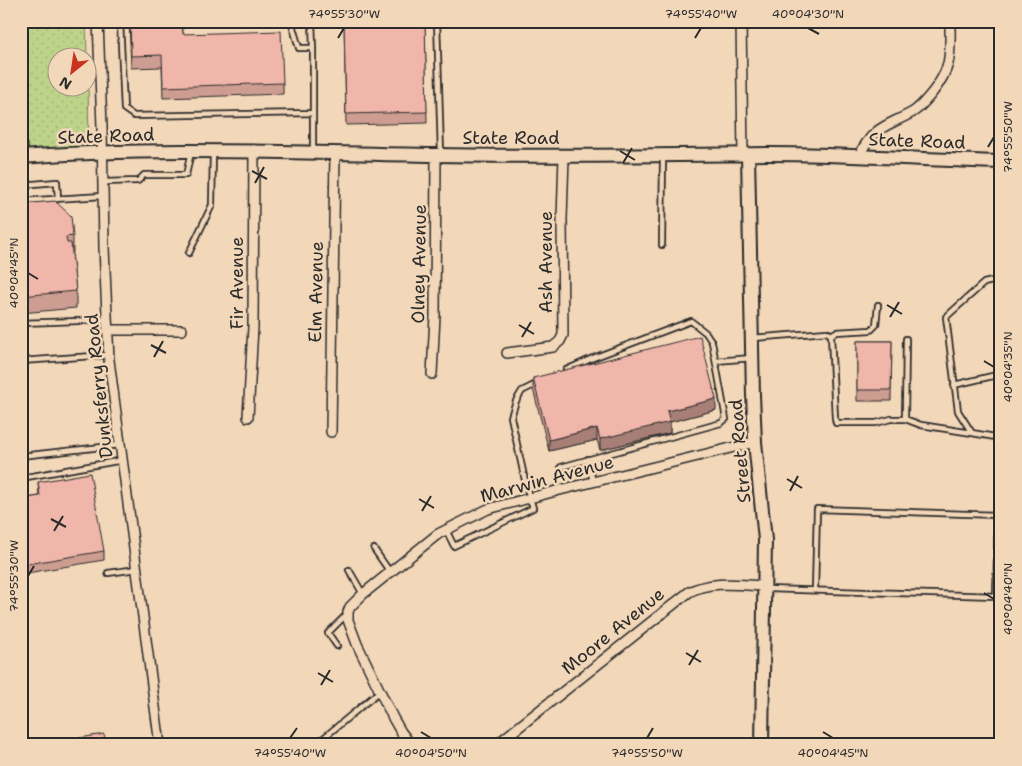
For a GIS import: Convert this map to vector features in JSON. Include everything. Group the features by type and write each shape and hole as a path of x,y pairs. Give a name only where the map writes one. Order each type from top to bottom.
{"main road":[{"name":"State Road","path":"24,157 102,153 254,150 439,155 858,156 1001,162"},
{"name":"Street Road","path":"746,155 755,442 764,522 765,587 762,745"}],"street":[{"name":"Dunksferry Road","path":"98,21 108,355 160,745"},
{"name":"Street Road","path":"741,21 746,155"},
{"path":"858,156 871,135 923,104 945,77 949,63 950,21"},
{"name":"Fir Avenue","path":"248,417 253,327 254,150"},
{"name":"Elm Avenue","path":"331,432 335,153"},
{"name":"Olney Avenue","path":"432,374 439,155"},
{"name":"Ash Avenue","path":"507,353 553,347 560,341 563,335 562,219 564,156"},
{"path":"108,330 182,330"},
{"name":"Marwin Avenue","path":"347,613 353,603 363,594 446,530 488,509 755,442"},
{"name":"Moore Avenue","path":"496,745 689,592 712,584 765,587"},
{"path":"347,613 357,644 401,732 411,745"}],"lane":[{"path":"120,21 124,109 134,116 313,113"},
{"path":"291,21 299,48 313,48"},
{"path":"312,21 313,152"},
{"path":"437,21 439,155"},
{"path":"21,136 24,142 24,157"},
{"path":"189,253 212,205 213,150"},
{"path":"103,182 138,181 144,175 186,175 191,151"},
{"path":"662,245 663,156"},
{"path":"21,185 58,182 58,199"},
{"path":"21,201 103,196"},
{"path":"972,433 958,411 946,317 984,283 1001,279"},
{"path":"831,336 836,332 871,330 876,326 878,305"},
{"path":"21,323 107,320"},
{"path":"558,374 593,358 690,321 706,333 712,342 726,420 721,423 588,458 561,467"},
{"path":"752,338 827,332 831,336 836,422 876,423 905,418 921,425 1001,438"},
{"path":"905,418 906,339"},
{"path":"21,361 108,355"},
{"path":"716,362 752,358"},
{"path":"954,385 1001,374"},
{"path":"446,530 454,546 533,508 529,499 511,417 516,401 522,391 540,382"},
{"path":"21,456 120,445"},
{"path":"588,458 593,482"},
{"path":"21,478 122,460"},
{"path":"765,587 815,590 996,596 1000,515 817,509 815,590"},
{"path":"374,549 390,572"},
{"path":"108,573 137,568"},
{"path":"349,570 363,594"},
{"path":"337,646 328,633 347,613"},
{"path":"315,745 380,691"}],"green space":[{"path":"21,21 86,21 87,48 48,48 48,98 88,98 89,152 21,157"}],"building":[{"path":"130,21 182,21 183,34 281,31 283,83 163,87 162,55 131,56"},
{"path":"344,21 425,21 427,112 346,114"},
{"path":"55,201 71,216 73,236 66,237 67,243 71,243 76,291 21,296 21,204"},
{"path":"700,336 716,399 667,411 670,422 600,439 597,428 549,440 533,378"},
{"path":"857,341 892,341 891,390 857,390"},
{"path":"90,473 104,551 21,565 21,499 40,496 38,482"},
{"path":"104,734 106,745 37,745"}]}
